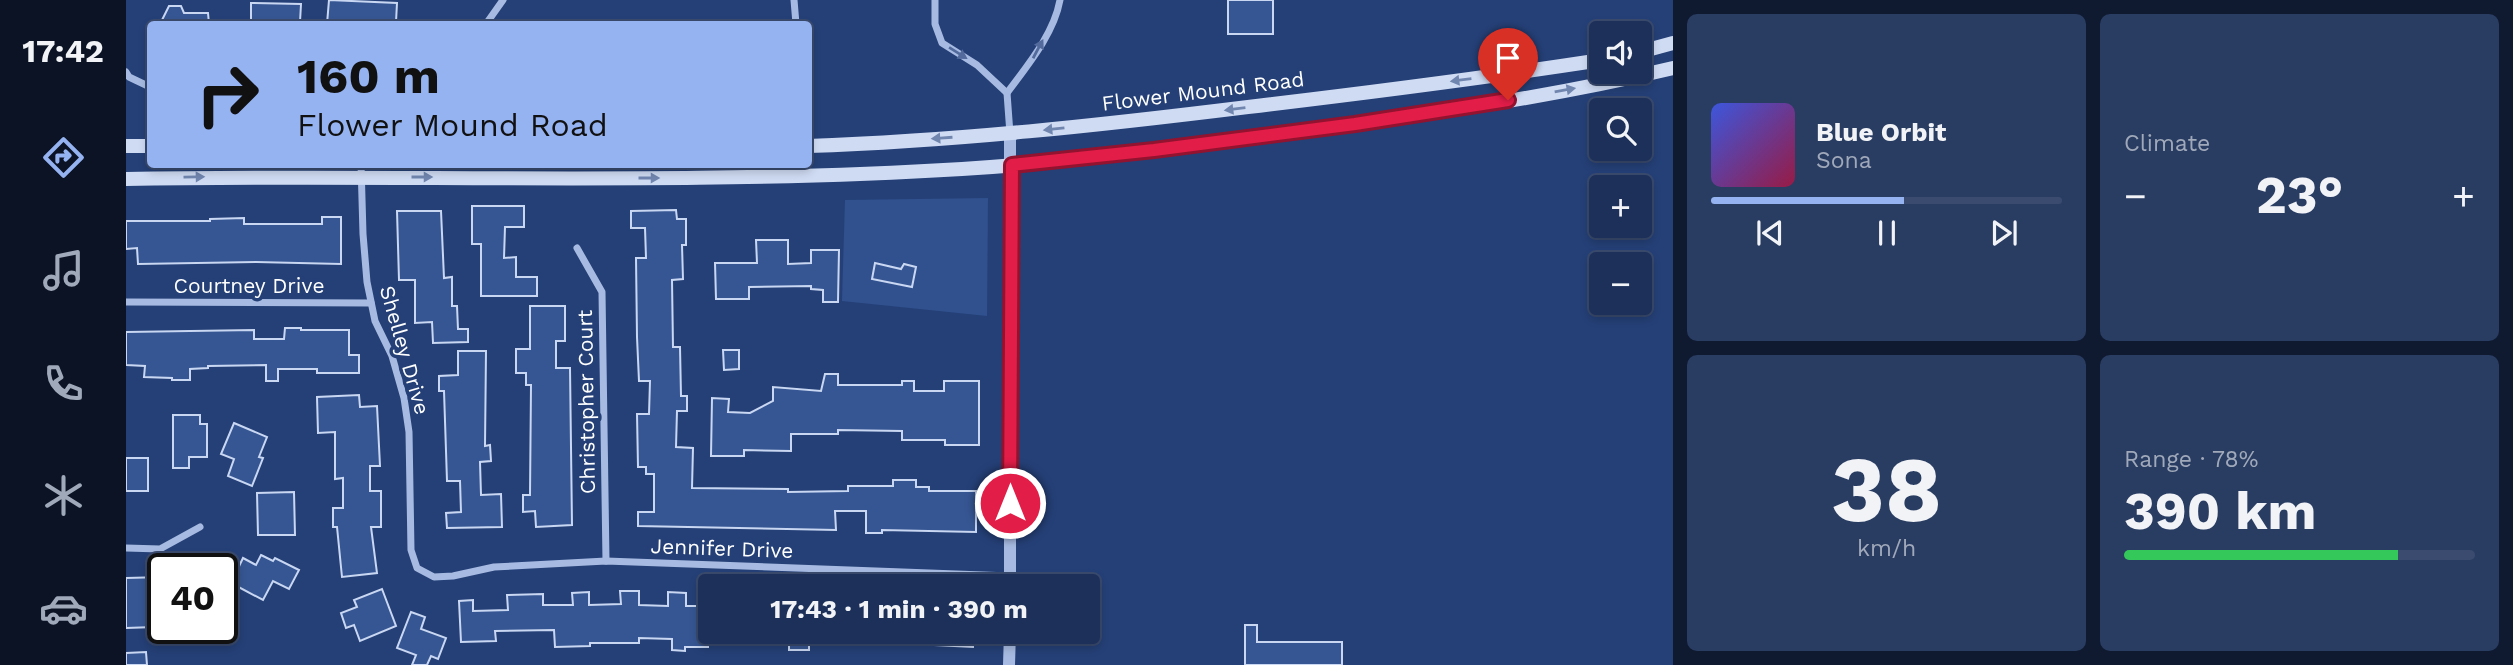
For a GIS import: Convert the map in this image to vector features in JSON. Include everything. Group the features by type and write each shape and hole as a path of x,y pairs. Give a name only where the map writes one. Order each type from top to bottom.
{"main road":[{"path":"1652,49 1673,43"},
{"name":"Flower Mound Road","path":"812,146 1010,134 1352,94 1589,62"},
{"path":"126,179 361,171 734,177 922,171 1012,165 1355,124 1562,91 1673,68"},
{"path":"126,146 147,146"}],"street":[{"path":"488,21 503,0"},
{"path":"794,0 796,21"},
{"path":"935,0 935,24 942,43 976,65 1007,93"},
{"path":"1010,574 1012,165 1007,93 1032,60 1058,13 1060,0"},
{"path":"126,72 129,77 147,86"},
{"name":"Shelley Drive","path":"361,171 367,282 375,321 392,356 404,398 409,432 411,550 417,568 434,578"},
{"name":"Christopher Court","path":"577,248 602,292 606,561"},
{"name":"Courtney Drive","path":"126,302 371,303"},
{"path":"126,548 160,548 200,527"},
{"name":"Jennifer Drive","path":"434,578 494,567 606,561 869,574"},
{"path":"1009,665 1010,644"}],"shaded area":[{"path":"988,198 987,316 842,301 845,200"}],"building":[{"path":"329,0 397,3 396,21 327,21"},
{"path":"1228,0 1273,0 1273,34 1228,34"},
{"path":"251,3 301,4 300,21 251,21"},
{"path":"169,6 181,6 184,13 208,13 209,21 162,21"},
{"path":"472,206 524,206 524,227 505,227 504,258 516,257 516,277 537,277 537,296 481,296 481,244 472,244"},
{"path":"676,210 677,219 686,219 686,245 682,245 683,279 672,280 673,347 680,347 681,396 687,396 687,411 677,411 676,447 693,448 692,488 788,489 788,492 848,491 848,486 893,486 893,480 916,480 916,487 929,487 929,491 976,491 976,532 882,530 882,533 866,533 866,511 835,511 836,530 638,526 638,512 654,512 654,474 646,474 646,467 638,467 637,414 649,414 650,381 639,381 637,337 636,258 646,258 645,228 631,228 631,211"},
{"path":"397,211 441,211 444,278 452,277 452,306 457,306 458,329 468,329 468,342 433,343 432,322 415,323 415,280 399,280"},
{"path":"322,217 341,217 341,264 138,264 137,248 126,249 126,221 210,221 244,218 244,224 322,224"},
{"path":"756,240 788,240 788,264 811,263 811,250 839,250 838,302 823,302 823,290 811,289 811,286 749,287 749,299 716,299 715,263 757,263"},
{"path":"875,263 901,269 904,264 916,267 912,287 872,279"},
{"path":"530,306 565,306 565,341 556,341 556,368 570,368 572,525 536,527 535,511 523,512 523,495 530,495 531,385 526,385 526,373 516,373 516,349 530,349"},
{"path":"285,328 349,330 349,355 359,355 359,373 278,369 278,381 266,381 266,365 208,366 190,369 190,380 172,380 144,377 145,366 126,365 126,332 254,330 254,339 284,339"},
{"path":"723,350 739,350 739,369 724,370"},
{"path":"458,351 486,351 485,446 490,445 491,461 480,462 481,495 501,494 502,527 447,528 446,513 461,512 460,481 447,481 444,391 439,391 439,376 458,375"},
{"path":"825,374 838,374 838,385 902,385 902,381 914,381 914,391 944,391 944,381 979,381 979,445 945,445 945,440 902,440 902,431 838,430 838,434 791,434 791,451 744,450 744,456 711,456 712,398 729,399 728,412 750,413 773,401 773,387 821,391"},
{"path":"359,395 360,407 377,406 380,466 370,466 370,491 381,491 381,527 371,527 377,573 342,577 337,527 333,527 333,508 343,508 343,478 335,479 335,432 318,433 317,397"},
{"path":"173,415 200,415 200,424 207,424 207,457 189,457 189,468 173,468"},
{"path":"234,423 267,437 259,457 263,458 252,486 228,476 234,459 221,454"},
{"path":"126,458 148,458 148,491 126,491"},
{"path":"294,492 295,535 258,535 257,493"},
{"path":"261,555 273,561 275,558 299,570 289,589 273,581 263,600 238,587 238,568 243,558 256,565"},
{"path":"147,577 147,627 126,628 126,578"},
{"path":"382,589 396,626 360,641 354,625 346,628 341,613 357,607 354,600"},
{"path":"620,591 639,591 639,605 668,606 668,592 686,593 686,606 698,606 698,644 708,644 708,647 672,650 672,639 639,638 639,643 590,643 590,646 555,647 554,630 495,631 496,641 461,642 459,601 473,600 473,611 508,610 507,595 543,594 543,605 573,605 572,593 589,592 589,605 621,604"},
{"path":"411,612 425,617 421,629 446,638 438,659 431,656 427,665 412,665 416,655 397,648"},
{"path":"1245,625 1257,625 1257,642 1342,642 1342,665 1245,665"},
{"path":"789,644 809,644 809,650 789,650"},
{"path":"914,644 973,644 973,647"},
{"path":"146,652 147,665 126,665 126,653"}],"route":[{"path":"1010,503 1012,165 1355,124 1508,100"}]}
